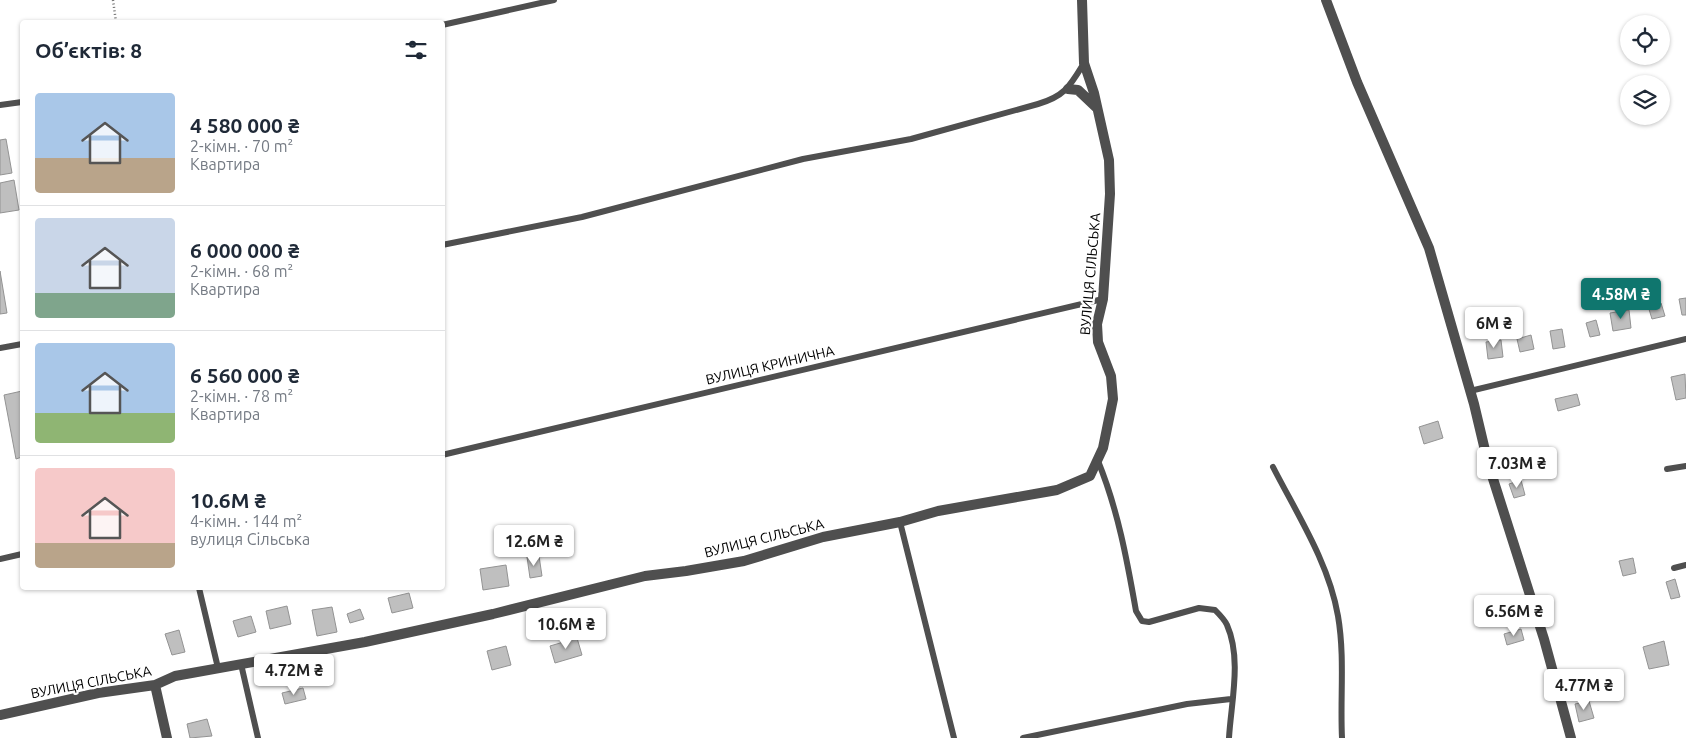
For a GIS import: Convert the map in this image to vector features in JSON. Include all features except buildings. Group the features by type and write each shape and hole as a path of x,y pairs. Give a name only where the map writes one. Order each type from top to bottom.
{"street":[{"name":"ВУЛИЦЯ СІЛЬСЬКА","path":"0,715 98,693 155,685 175,676 365,642 493,614 645,576 686,571 744,560 823,537 900,522 938,511 1064,488 1090,476 1098,461 1108,427 1113,399 1111,376 1098,342 1097,324 1103,299 1110,168 1098,108 1084,63 1082,0"},
{"path":"1326,0 1357,82 1429,248 1470,391 1488,463 1544,639 1571,738"},
{"path":"1068,89 1078,90 1098,108"},
{"path":"155,685 167,738"}],"lane":[{"path":"445,24 554,0"},
{"path":"445,244 582,217 804,158 911,139 1054,99 1068,89 1084,63"},
{"path":"0,105 20,102"},
{"name":"ВУЛИЦЯ КРИНИЧНА","path":"445,455 1103,299"},
{"path":"1470,391 1686,340"},
{"path":"0,348 20,344"},
{"path":"1098,461 1111,493 1123,539 1136,611 1142,621 1149,622 1199,608 1215,610 1227,625 1236,680 1231,699 1229,738"},
{"path":"1667,469 1686,466"},
{"path":"1273,467 1329,578 1338,615 1342,649 1342,738"},
{"path":"900,522 954,738"},
{"path":"0,559 20,554"},
{"path":"1674,568 1686,564"},
{"path":"199,590 218,668"},
{"path":"241,664 258,738"},
{"path":"1023,738 1187,704 1231,699"}],"path":[{"path":"113,0 116,20"}]}
